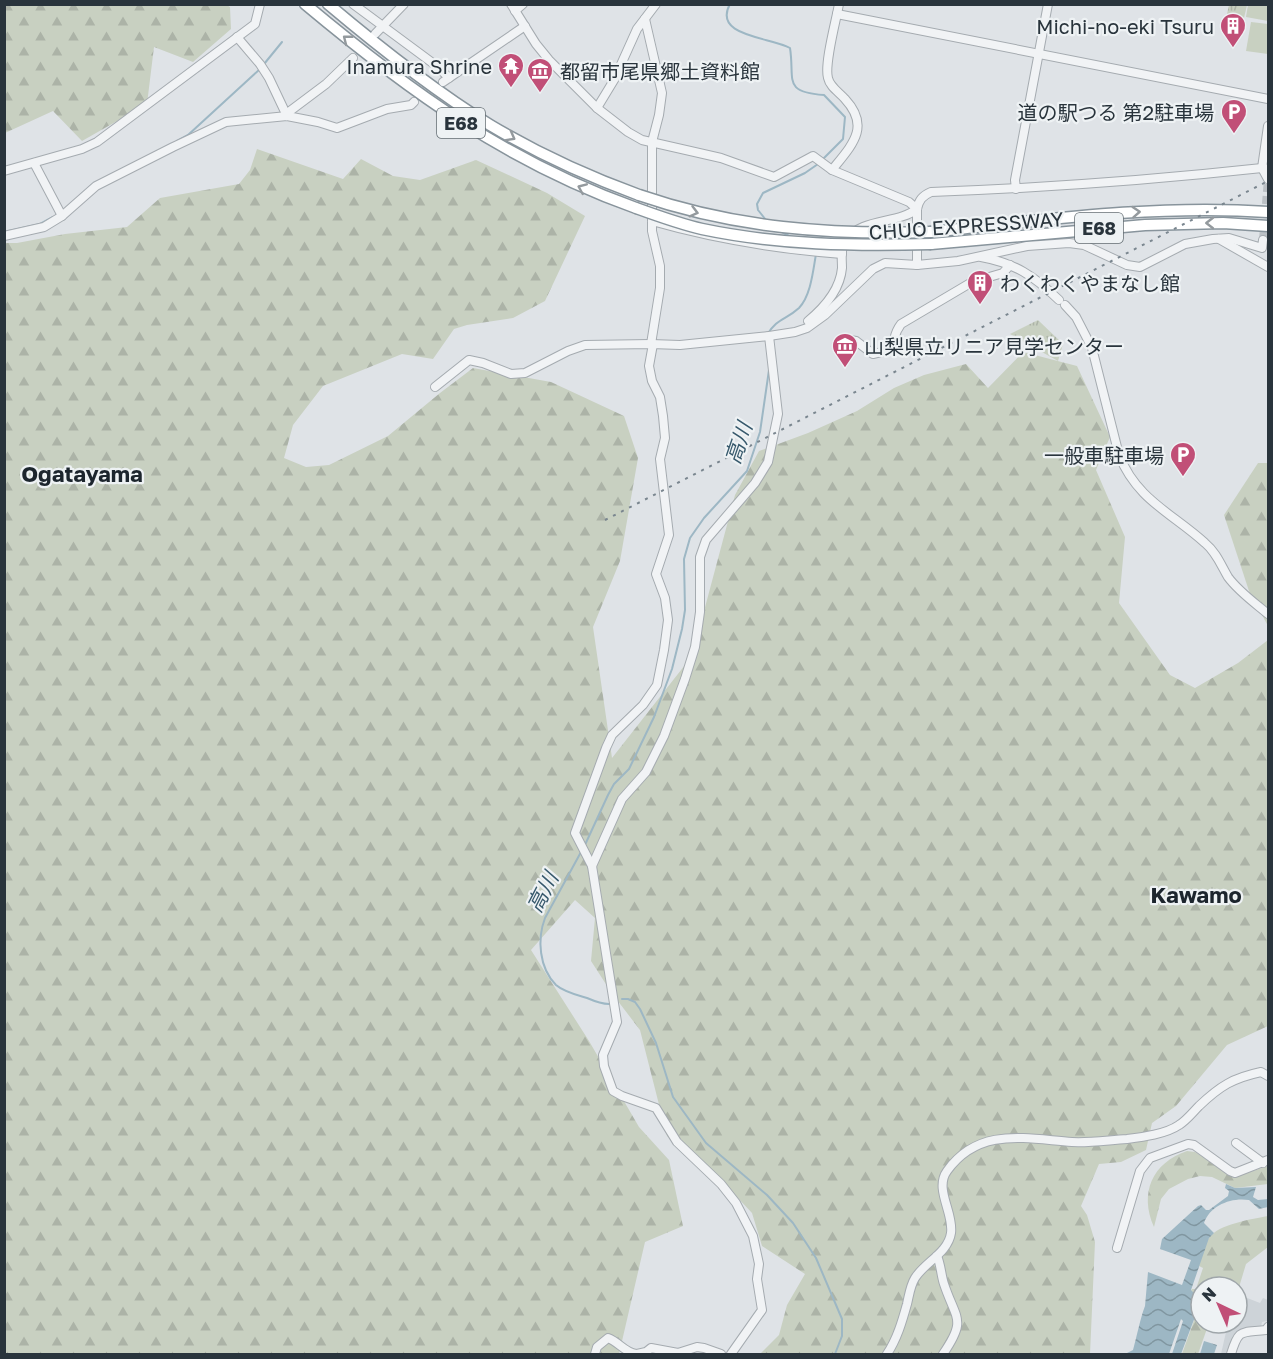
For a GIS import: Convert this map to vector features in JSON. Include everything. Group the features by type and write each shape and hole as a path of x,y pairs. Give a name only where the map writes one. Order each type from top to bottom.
{"highway":[{"name":"CHUO EXPRESSWAY","path":"305,4 415,91 474,131 542,170 636,208 699,228 771,241 810,244 931,244 1145,225 1223,223 1269,226"},
{"name":"CHUO EXPRESSWAY","path":"328,4 423,79 491,126 584,174 693,212 752,224 849,233 931,232 1149,212 1221,210 1269,212"}],"street":[{"path":"4,171 34,164 97,142 255,24 260,4"},
{"path":"353,4 438,67 446,80 525,26"},
{"path":"375,34 404,4"},
{"path":"523,4 513,8 549,60 597,108 642,140 721,158 774,177 813,156 831,169 909,202 917,209"},
{"path":"597,108 615,80 637,29 656,4"},
{"path":"831,169 852,145 859,124 852,107 834,88 827,75 839,4"},
{"path":"1016,189 1015,180 1048,4"},
{"path":"837,14 1269,99"},
{"path":"645,19 662,93 652,142 652,231 660,266 660,288 649,366 652,381 660,397 663,416 664,438 660,459 669,535 656,574 665,598 668,620 657,685 643,705 612,735 575,833 592,866 617,1022 603,1055 604,1066 613,1091 656,1108 677,1142 721,1184 731,1197 753,1236 759,1264 757,1279 762,1311 731,1354"},
{"path":"237,38 262,67 286,115"},
{"path":"286,115 326,84 353,58"},
{"path":"4,236 44,227 63,216 96,186 226,122 286,115 337,128 387,109 411,105 414,102"},
{"path":"1268,179 1265,169 1269,126"},
{"path":"34,164 63,216"},
{"path":"917,266 917,209 919,200 931,192 1016,189 1265,169"},
{"path":"795,332 811,319 835,292 840,282 842,254 846,241 864,227 910,214 917,209"},
{"path":"652,221 722,239 842,254"},
{"path":"435,387 470,360 511,374 525,373 585,345 680,345 795,332 807,328 825,315 878,265 885,262 917,266 1027,246 1069,243 1083,245 1127,265 1140,267 1185,243 1228,238 1264,246"},
{"path":"1219,239 1269,267"},
{"path":"976,256 1011,265 1027,273 1076,317 1092,348 1119,455 1132,479 1156,506 1205,543 1214,552 1236,587 1269,614"},
{"path":"850,340 856,341 873,354 885,351 895,342 898,327 901,324 972,282 1003,273 1011,265"},
{"path":"592,866 622,800 646,772 654,757 685,679 699,624 700,557 706,540 754,483 768,462 778,414 769,336"},
{"path":"887,1354 900,1328 914,1279 949,1240 951,1232 944,1192 944,1177 965,1153 987,1141 1002,1137 1075,1142 1128,1138 1157,1133 1179,1126 1211,1095 1239,1077 1261,1072 1269,1076"},
{"path":"1236,1143 1266,1162"},
{"path":"1117,1248 1140,1171 1150,1158 1188,1144 1194,1145 1235,1173 1266,1162"},
{"path":"937,1256 959,1325 943,1354"},
{"path":"1231,1354 1236,1338 1240,1334 1266,1330 1269,1327"},
{"path":"595,1354 597,1347 608,1338 615,1341 627,1353 646,1352 651,1348 678,1353 697,1347 721,1354"}],"shaded area":[{"path":"1263,1298 1268,1300 1267,1321 1262,1322 1261,1327 1249,1328 1249,1299 1260,1303"},
{"path":"1225,1335 1234,1335 1226,1354 1221,1354"}],"green space":[{"path":"225,4 230,7 231,29 193,62 154,47 147,104 82,141 53,111 5,133 5,5"},
{"path":"1229,5 1247,5 1244,18 1227,14"},
{"path":"1248,5 1268,5 1268,21 1246,17"},
{"path":"1251,22 1268,24 1268,54 1246,51"},
{"path":"257,149 343,179 361,159 393,176 420,180 476,160 547,193 585,216 545,301 513,318 454,329 433,359 402,354 323,386 293,425 284,458 306,467 329,465 388,436 473,368 551,382 624,416 638,458 620,561 593,627 612,758 692,656 735,495 759,451 808,433 857,411 894,388 924,375 966,364 988,388 1023,352 1077,366 1110,437 1096,470 1125,537 1119,603 1170,675 1195,688 1238,663 1268,640 1268,1026 1227,1045 1176,1106 1152,1123 1146,1150 1121,1162 1099,1164 1081,1206 1087,1215 1095,1242 1090,1354 760,1354 779,1335 787,1305 805,1274 762,1246 752,1213 720,1179 667,1136 640,1030 591,961 595,918 575,900 531,950 589,1041 639,1127 669,1160 683,1226 645,1242 619,1354 5,1354 5,243 127,227 160,198 239,184 250,170"},
{"path":"1038,320 1063,344 1058,361 1010,334"},
{"path":"1258,463 1268,463 1268,626 1249,591 1224,515"},
{"path":"1187,1151 1195,1152 1228,1175 1235,1177 1268,1166 1268,1184 1235,1188 1212,1177 1200,1176 1188,1179 1169,1189 1161,1199 1154,1227 1148,1202 1152,1181 1157,1171 1165,1163"},
{"path":"1268,1216 1268,1247 1246,1264 1243,1275 1201,1275 1203,1268 1199,1266 1207,1241 1220,1229"},
{"path":"1189,1334 1205,1335 1198,1354 1182,1354"}],"water":[{"path":"1226,1184 1235,1188 1256,1187 1253,1197 1258,1200 1268,1199 1268,1207 1259,1209 1249,1200 1229,1201 1216,1207 1207,1217 1204,1223 1214,1233 1209,1238 1196,1275 1189,1275 1189,1333 1181,1354 1172,1354 1183,1321 1181,1319 1169,1354 1125,1354 1133,1350 1145,1306 1148,1272 1182,1285 1191,1260 1160,1249 1162,1239 1198,1206 1201,1205 1209,1210 1228,1196 1229,1191 1225,1188"},
{"path":"1204,1341 1217,1345 1214,1354 1200,1354"}],"waterway":[{"name":"高川","path":"730,4 727,15 729,23 736,30 790,48 792,76 796,87 802,91 824,95 845,117 843,139 818,164 805,173 763,193 757,204 758,210 766,220"},
{"path":"177,141 188,135 260,69 282,42"},
{"path":"74,201 92,185"},
{"path":"4,232 40,224 53,217"},
{"name":"高川","path":"780,231 791,237"},
{"name":"高川","path":"767,335 774,325 803,303 811,282 816,254"},
{"name":"高川","path":"584,847 608,795 614,784 629,769 654,717 672,669 682,629 685,610 684,559 690,538 704,518 747,471 760,432 769,370"},
{"name":"高川","path":"581,852 545,918 542,926 541,953 546,970 556,985 571,993 609,1004"},
{"name":"高川","path":"622,999 635,1002 640,1009 656,1043 673,1097 706,1143 767,1195 793,1223 816,1258 842,1319 842,1336 835,1354"}],"tunnel":[{"path":"1263,240 1268,179"}],"railway":[{"path":"605,520 1268,181"}],"place":[{"name":"Michi-no-eki Tsuru","path":"1233,49"},
{"name":"Inamura Shrine","path":"511,89"},
{"name":"都留市尾県郷土資料館","path":"540,94"},
{"name":"道の駅つる 第2駐車場","path":"1234,135"},
{"name":"わくわくやまなし館","path":"980,306"},
{"name":"山梨県立リニア見学センター","path":"845,369"},
{"name":"一般車駐車場","path":"1183,478"}],"district":[{"name":"Ogatayama","path":"82,473"},
{"name":"Kawamo","path":"1196,894"}]}
